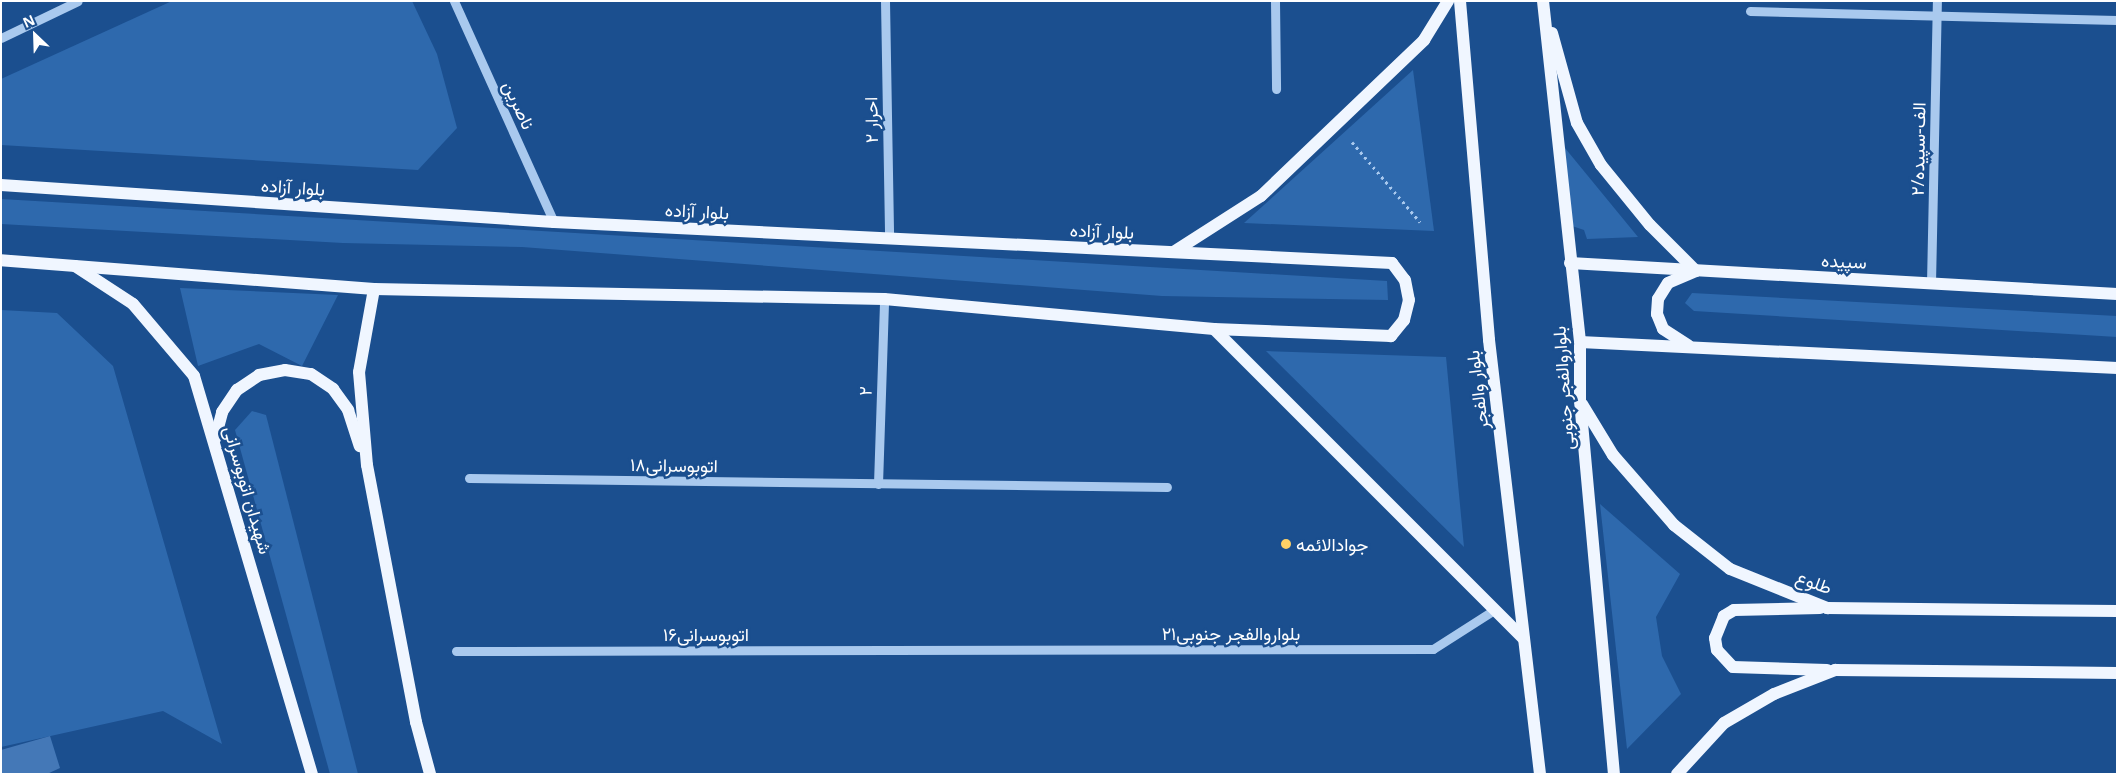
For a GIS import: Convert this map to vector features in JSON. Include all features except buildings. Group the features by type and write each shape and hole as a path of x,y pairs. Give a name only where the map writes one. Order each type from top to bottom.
{"main road":[{"path":"1176,251 1261,196 1424,40 1448,1"},
{"name":"بلوار والفجر","path":"1460,1 1489,340 1540,774"},
{"path":"1543,1 1577,123 1601,164 1650,225 1696,271 1668,283 1658,299 1657,314 1663,329 1692,347"},
{"name":"بلواروالفجر جنوبی","path":"1543,1 1580,342 1580,401 1614,774"},
{"name":"بلوار آزاده","path":"1,186 554,222 1392,263 1405,280 1409,300 1404,320 1391,336 1214,329"},
{"path":"1,260 374,289 884,299 1214,329 1524,639"},
{"name":"سپیده","path":"1570,263 2117,294"},
{"name":"شهیدان اتوبوسرانی","path":"73,265 133,304 194,376 215,439 312,774"},
{"path":"374,289 359,372 367,465 416,722 430,774"},
{"path":"1580,342 2117,368"},
{"path":"215,439 222,412 237,390 259,375 285,370 311,374 333,388 348,410 367,465"},
{"name":"طلوع","path":"1580,401 1613,454 1674,525 1730,569 1828,608 2117,611"},
{"path":"1828,608 1734,610 1724,616 1715,638 1717,650 1733,667 2117,673"},
{"path":"1677,774 1724,723 1774,694 1835,670"}],"street":[{"path":"1,38 78,1"},
{"name":"ناصرین","path":"454,1 554,222"},
{"name":"۲ احرار","path":"885,1 889,239"},
{"path":"1275,1 1276,89"},
{"name":"۲/الف-سپیده","path":"1931,283 1937,1"},
{"path":"1750,11 2117,20"},
{"name":"۲","path":"878,484 884,299"},
{"name":"اتوبوسرانی۱۸","path":"469,478 1167,487"},
{"name":"بلواروالفجر جنوبی۲۱","path":"956,650 1433,649 1494,610"},
{"name":"اتوبوسرانی۱۶","path":"456,651 956,650"}],"path":[{"path":"1347,136 1420,222"}],"shaded area":[{"path":"172,1 412,1 437,54 457,128 418,170 1,145 1,79"},
{"path":"1413,70 1434,231 1244,223"},
{"path":"1565,148 1638,237 1587,239 1584,230 1566,224"},
{"path":"1,199 1387,281 1388,300 1162,296 522,247 343,243 1,224"},
{"path":"180,288 338,295 302,366 259,344 198,366"},
{"path":"1692,293 2117,316 2117,337 1694,311 1685,303"},
{"path":"1,310 57,313 113,366 222,744 163,711 1,747"},
{"path":"1266,351 1446,357 1464,547"},
{"path":"252,411 266,415 358,774 330,774 235,430"},
{"path":"1600,504 1680,574 1656,617 1662,656 1681,694 1627,749"}],"place":[{"name":"جوادالائمه","path":"1286,544"}]}
